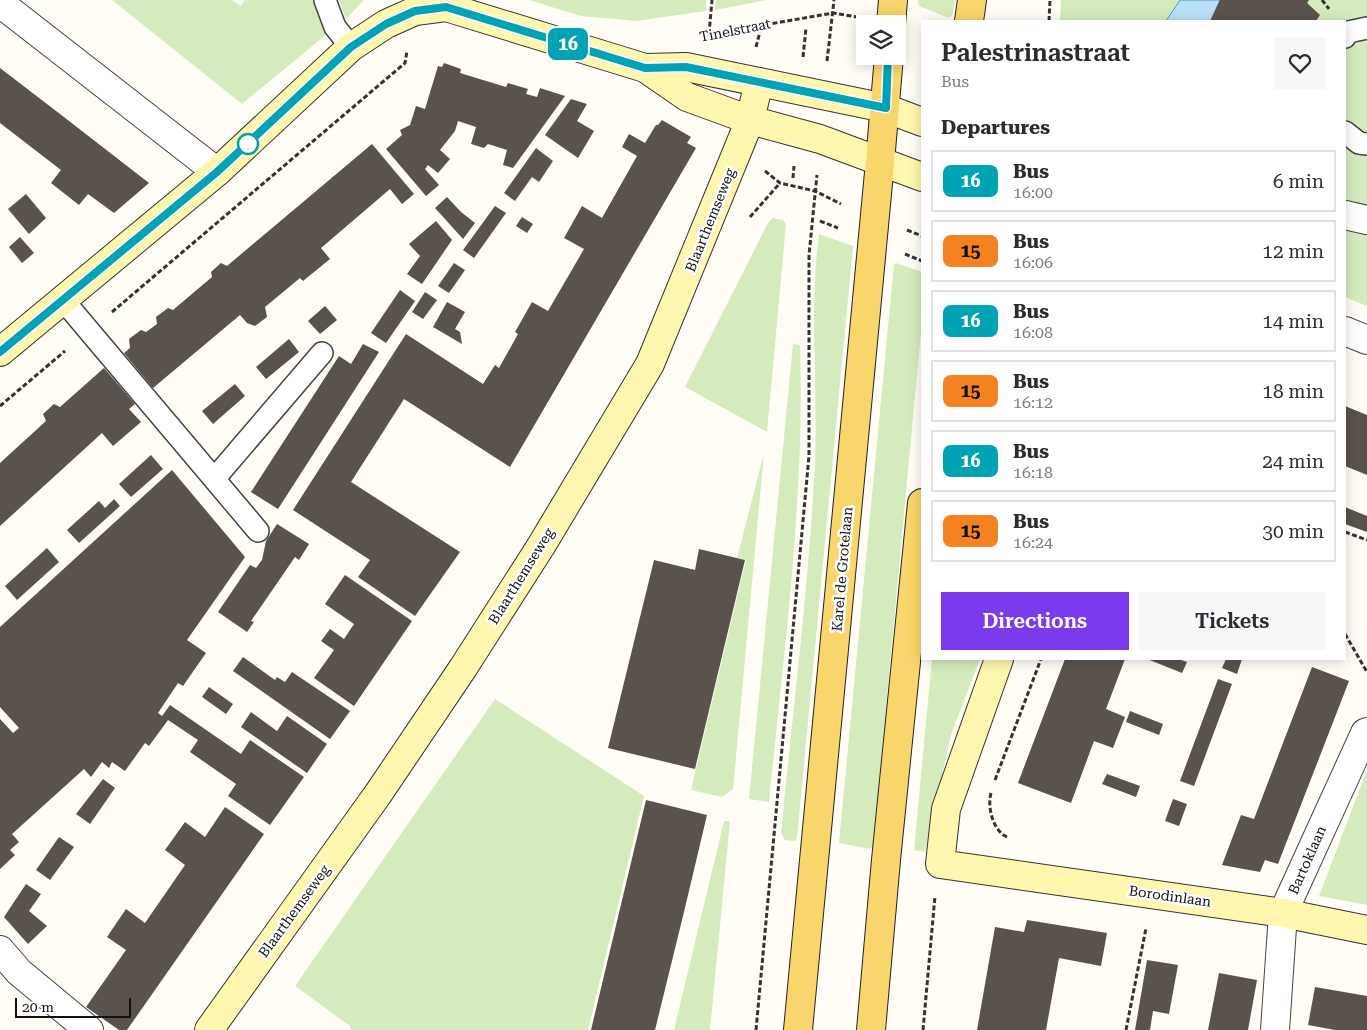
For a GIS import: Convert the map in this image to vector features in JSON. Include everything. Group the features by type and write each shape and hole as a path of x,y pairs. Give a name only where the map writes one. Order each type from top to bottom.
{"main road":[{"path":"892,15 893,0"},
{"path":"968,20 972,0"},
{"name":"Karel de Grotelaan","path":"798,1030 886,108 888,65"},
{"path":"871,1030 921,513"}],"street":[{"path":"0,3 217,172"},
{"path":"0,352 217,172 351,47 386,24 415,11 447,3 645,68 687,97 750,120 820,139 921,177"},
{"path":"645,68 686,67 886,108 921,122"},
{"name":"Blaarthemseweg","path":"209,1030 378,794 463,668 542,546 650,364 750,120 759,82"},
{"path":"1346,215 1367,220"},
{"path":"1346,331 1367,340"},
{"path":"940,864 946,809 999,660"},
{"name":"Bartoklaan","path":"1367,732 1284,913 1367,930"},
{"name":"Borodinlaan","path":"940,864 1284,913"},
{"path":"1275,1030 1284,913"},
{"path":"0,950 19,972 89,1030"}],"lane":[{"path":"325,0 335,27 351,47"},
{"path":"1346,35 1348,32 1367,28"},
{"path":"1346,133 1359,143 1367,144"},
{"path":"64,300 258,531"},
{"path":"215,478 322,353"}],"path":[{"path":"709,34 712,0"},
{"path":"828,54 834,0"},
{"path":"1048,20 1050,0"},
{"path":"0,406 405,63 415,11"},
{"name":"Tinelstraat","path":"700,36 833,12 856,16"},
{"path":"803,59 806,28"},
{"path":"750,120 759,166 780,183 815,191 846,207"},
{"path":"756,1030 809,456 809,255 815,191"},
{"path":"904,254 921,261"},
{"path":"1346,532 1367,540"},
{"path":"1346,636 1367,672"},
{"path":"1013,839 1000,834 992,819 990,796 1041,660"},
{"path":"923,1030 932,909 940,864"},
{"path":"769,875 778,875"},
{"path":"1126,1030 1146,927"}],"green space":[{"path":"112,0 232,0 241,6 245,0 315,0 327,34 242,104"},
{"path":"339,0 364,0 346,19"},
{"path":"529,0 706,0 706,11 636,21 581,16"},
{"path":"716,0 766,0 715,10"},
{"path":"918,0 955,0 952,16 949,18 919,6"},
{"path":"1061,0 1367,0 1367,306 1346,297 1346,20 1060,20"},
{"path":"773,218 783,220 786,224 767,432 685,387 768,223"},
{"path":"819,234 853,246 797,838 795,841 785,840 781,833 805,600 815,461 814,319"},
{"path":"896,263 921,272 921,332 873,846 870,849 839,843 894,264"},
{"path":"793,344 800,345 799,460 787,631 769,802 749,799"},
{"path":"764,453 733,789 722,797 691,790 746,560 737,558"},
{"path":"932,660 980,660 951,735 925,852 914,850"},
{"path":"495,699 644,796 588,1030 351,1030 350,1026 295,986"},
{"path":"1367,770 1367,905 1319,896"},
{"path":"724,821 730,821 710,1030 674,1030"}],"water":[{"path":"1180,0 1220,0 1211,20 1167,20"}],"building":[{"path":"1220,0 1309,0 1307,3 1320,15 1317,20 1210,20"},
{"path":"444,63 461,69 460,73 506,87 508,83 528,89 526,94 537,97 540,88 565,96 513,168 503,165 507,150 488,144 484,148 471,144 476,127 458,121 455,131 440,150 450,159 438,173 428,165 425,169 439,185 426,196 386,149 402,135 400,130 410,125 416,106 425,109 438,66 442,67"},
{"path":"0,68 149,183 114,213 88,194 79,205 51,183 61,170 0,123"},
{"path":"571,99 587,104 577,121 594,131 578,158 545,135"},
{"path":"662,120 691,137 687,143 696,148 510,467 404,399 351,482 460,552 415,616 358,577 370,560 293,510 406,334 483,384 495,365 499,368 518,334 515,332 532,302 548,311 584,249 564,238 582,206 602,218 637,156 622,147 629,134 645,143 656,125"},
{"path":"372,144 414,194 402,204 390,189 321,248 330,259 303,281 300,278 265,307 267,317 255,326 247,323 240,315 153,388 124,353 130,348 129,339 141,330 146,332 157,324 156,317 168,308 173,310 212,277 211,272 221,263 227,266"},
{"path":"536,148 553,161 539,182 532,177 515,201 504,193"},
{"path":"26,194 46,218 29,234 8,209"},
{"path":"447,197 475,223 463,239 435,208"},
{"path":"495,206 506,213 474,258 463,250"},
{"path":"522,217 533,224 527,233 516,226"},
{"path":"436,221 452,240 422,284 407,274 420,256 409,244"},
{"path":"20,237 34,253 22,263 9,247"},
{"path":"454,263 465,270 449,293 438,286"},
{"path":"400,290 415,301 386,343 371,333"},
{"path":"425,292 437,300 423,319 412,312"},
{"path":"447,302 465,312 455,329 460,332 462,344 433,327"},
{"path":"325,306 337,320 320,334 308,321"},
{"path":"289,339 299,352 266,379 256,367"},
{"path":"363,344 379,352 278,509 251,492 339,356 351,364"},
{"path":"104,368 135,404 129,409 141,422 113,446 102,433 0,526 0,463 46,421 43,414 54,404 60,407"},
{"path":"235,384 245,396 213,424 202,411"},
{"path":"1346,406 1367,415 1367,475 1346,466"},
{"path":"151,455 163,469 131,497 119,484"},
{"path":"172,470 245,557 187,640 206,653 183,686 178,683 158,713 162,716 170,705 241,754 250,740 304,777 270,825 228,796 236,784 190,752 198,740 168,720 149,746 145,743 125,771 112,762 109,768 102,762 91,777 84,769 12,834 19,842 10,850 15,855 0,869 0,719 13,733 19,728 0,707 0,627"},
{"path":"114,499 120,506 79,543 67,530 99,501 105,508"},
{"path":"1346,507 1367,516 1367,532 1346,524"},
{"path":"277,524 309,544 299,560 295,557 251,621 254,622 247,632 218,612 250,565 256,568 262,560 266,541"},
{"path":"47,548 59,562 17,600 5,586"},
{"path":"699,549 745,560 695,769 608,748 654,560 695,570"},
{"path":"345,575 412,621 354,706 314,678 334,650 321,641 330,629 344,639 354,624 325,604"},
{"path":"243,657 275,680 277,677 285,682 292,672 350,711 330,739 233,671"},
{"path":"1065,660 1125,660 1106,709 1125,717 1113,748 1094,741 1071,803 1018,783"},
{"path":"1150,660 1181,660 1187,662 1182,673"},
{"path":"1226,660 1242,660 1237,674 1222,668"},
{"path":"1312,667 1349,681 1278,864 1265,860 1260,872 1222,865 1241,815 1254,819"},
{"path":"1218,679 1232,684 1194,786 1180,781"},
{"path":"209,687 233,704 226,714 202,697"},
{"path":"1130,711 1163,724 1159,735 1126,722"},
{"path":"251,712 277,731 287,716 327,744 307,773 241,727"},
{"path":"1107,774 1140,786 1136,797 1102,784"},
{"path":"103,779 115,788 90,824 76,814"},
{"path":"1173,799 1187,804 1179,826 1165,821"},
{"path":"646,800 707,815 683,916 655,1030 591,1030"},
{"path":"225,807 264,834 127,1030 119,1030 86,1007 126,950 107,937 126,909 145,923 185,865 165,850 185,822 205,837"},
{"path":"59,837 74,847 50,880 36,870"},
{"path":"26,884 41,894 29,911 47,926 28,944 4,917"},
{"path":"1027,920 1107,933 1101,966 1059,958 1046,1030 977,1030 995,927 1024,932"},
{"path":"1147,960 1178,965 1169,1014 1153,1011 1150,1030 1135,1030"},
{"path":"1219,973 1257,980 1248,1030 1208,1030"},
{"path":"1315,987 1367,996 1367,1030 1335,1030 1308,1025"}],"bus line":[{"name":"16","path":"0,352 217,172 351,47 386,24 415,11 446,7 645,68 686,67 886,108 888,65"}]}
